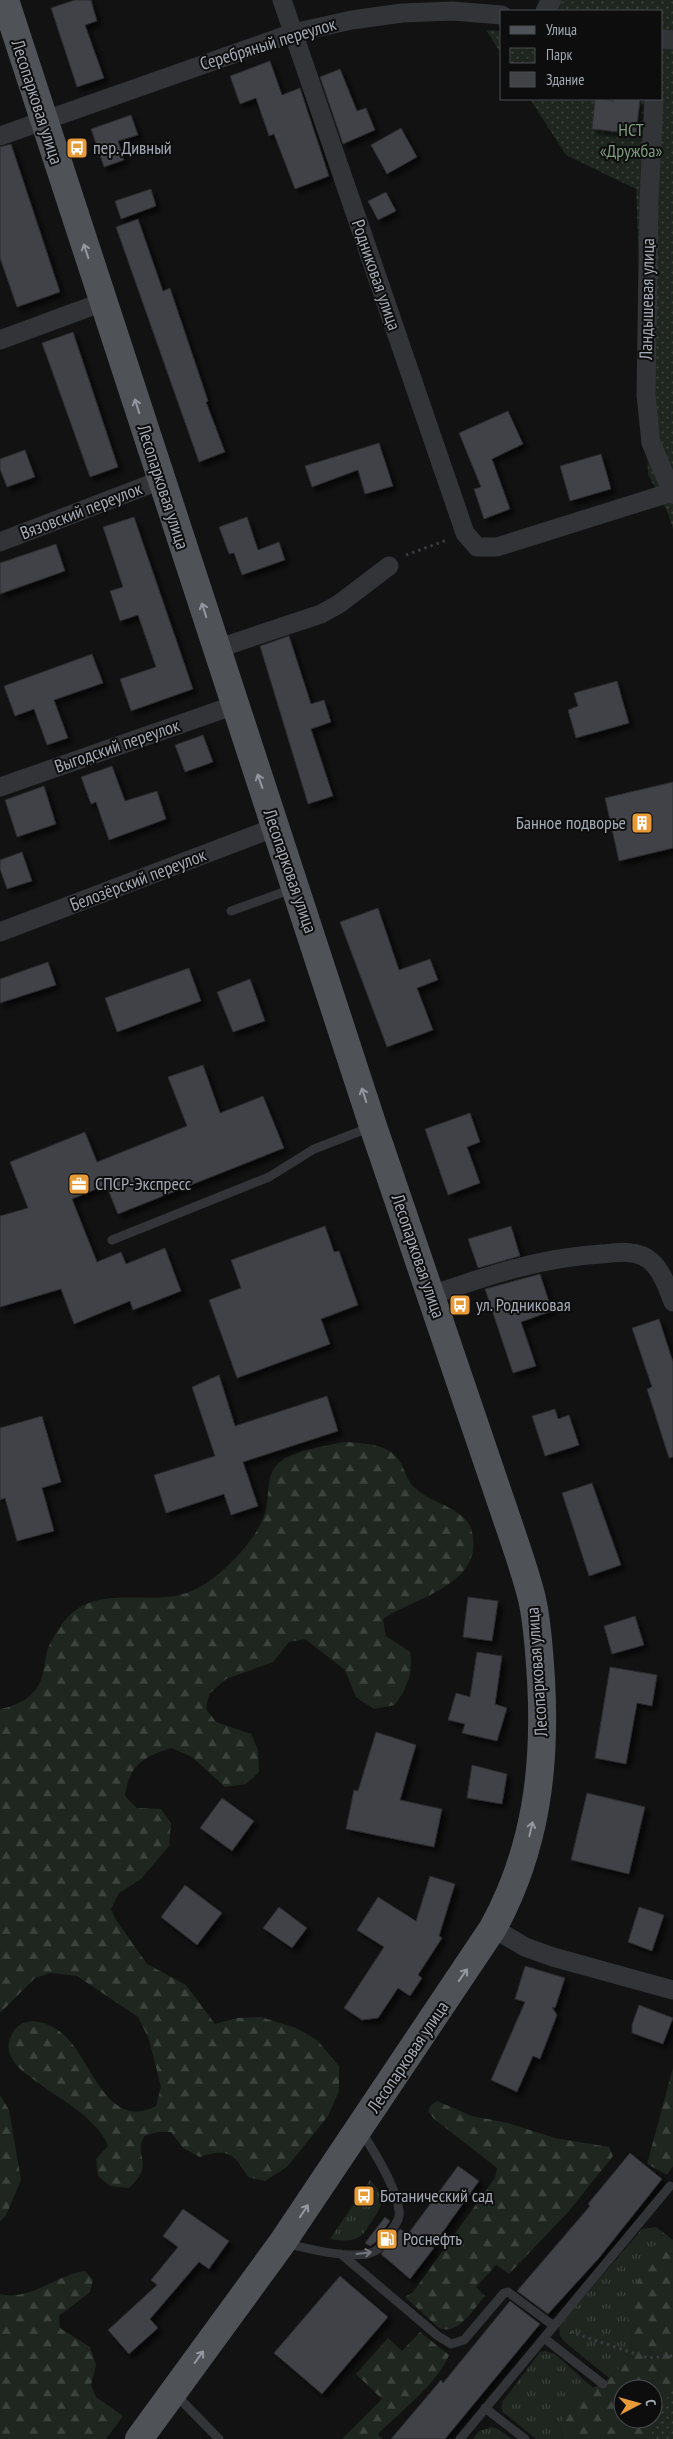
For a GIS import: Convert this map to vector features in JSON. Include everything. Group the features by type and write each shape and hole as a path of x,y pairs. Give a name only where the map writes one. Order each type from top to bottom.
{"main road":[{"name":"Лесопарковая улица","path":"5,0 234,706 524,1572 532,1600 540,1657 541,1764 534,1814 520,1871 493,1928 282,2242 139,2439"}],"street":[{"name":"Родниковая улица","path":"282,0 471,540"},
{"name":"Серебряный переулок","path":"0,136 293,33 352,20 402,13 452,10 500,15"},
{"name":"Ландышевая улица","path":"654,100 649,201 646,395 651,442 673,493"},
{"path":"0,340 103,302"},
{"name":"Вязовский переулок","path":"0,542 161,480"},
{"path":"471,540 496,547 673,493"},
{"path":"216,649 321,614 339,604 389,566"},
{"name":"Выгодский переулок","path":"0,787 234,706"},
{"name":"Белозёрский переулок","path":"0,932 276,827"},
{"path":"432,1295 532,1263 564,1257 628,1252 642,1256 654,1263 673,1302"},
{"path":"493,1928 525,1947 553,1957 673,1990"}],"lane":[{"path":"231,911 296,888"},
{"path":"112,1240 269,1177 314,1149 374,1126"},
{"path":"282,2242 322,2253 368,2254 378,2250 398,2220 400,2210 377,2156 359,2129"},
{"path":"460,2439 670,2186"},
{"path":"340,2254 451,2344 464,2340 504,2293 508,2292 554,2326"},
{"path":"544,2338 602,2384"},
{"path":"173,2392 219,2439"},
{"path":"485,2408 525,2439"}],"path":[{"path":"389,566 403,556 471,540"},
{"path":"554,2326 648,2358 673,2356"}],"green space":[{"name":"НСТ «Дружба»","path":"539,0 673,0 673,529 668,513 648,474 636,189 566,155 531,100 663,100 663,10 536,10"},
{"path":"486,30 500,31 500,52"},
{"path":"343,1442 373,1445 388,1450 399,1460 414,1487 425,1496 451,1508 465,1519 470,1526 473,1539 472,1555 466,1568 442,1589 383,1619 386,1636 410,1652 410,1673 403,1692 395,1705 374,1709 356,1697 345,1670 305,1639 289,1642 273,1662 226,1679 209,1694 206,1709 216,1722 251,1734 258,1750 259,1772 246,1784 225,1787 192,1757 172,1748 153,1755 140,1763 130,1777 125,1796 137,1808 161,1809 171,1823 169,1846 141,1879 119,1893 111,1909 116,1920 147,1964 186,1985 215,2024 237,2018 261,2017 296,2028 317,2040 339,2066 339,2091 328,2116 287,2167 265,2181 248,2177 238,2162 229,2155 217,2153 200,2157 183,2148 171,2132 158,2132 144,2136 141,2144 143,2166 137,2179 129,2188 110,2186 98,2176 96,2159 108,2146 103,2136 86,2117 18,2066 11,2056 9,2049 11,2036 16,2028 30,2021 46,2024 61,2032 80,2054 105,2093 120,2107 129,2111 147,2110 156,2106 161,2087 149,2039 138,2017 77,1976 50,1973 35,1978 0,2013 0,1709 20,1702 36,1689 40,1683 48,1650 53,1639 67,1618 80,1607 95,1601 111,1598 179,1595 204,1584 215,1577 236,1557 261,1524 267,1506 270,1478 276,1466 281,1461 295,1454"},
{"path":"673,2068 673,2166 667,2175 647,2164"},
{"path":"0,2095 9,2110 21,2180 6,2215 0,2222"},
{"path":"437,2101 472,2116 508,2123 555,2138 609,2147 613,2156 569,2211 509,2274 496,2265 476,2287 485,2296 465,2320 453,2328 446,2329 439,2328 405,2297 413,2292 495,2178 497,2168 433,2118 428,2111 431,2105"},
{"path":"370,2180 379,2192 381,2202 370,2224 361,2236 354,2239 330,2239"},
{"path":"656,2227 673,2240 673,2255 667,2252 625,2312 631,2331 632,2355 609,2378 566,2343 560,2336 559,2326 642,2229"},
{"path":"667,2252 673,2255 673,2439 563,2439 561,2425 571,2404 586,2390 603,2384 632,2355 631,2331 625,2312 636,2283 652,2258"},
{"path":"85,2271 93,2280 90,2292 59,2316 60,2328 90,2347 96,2365 91,2385 96,2397 123,2416 106,2439 0,2439 0,2294 23,2294 74,2273"},
{"path":"420,2332 449,2355 436,2376 378,2434 383,2439 342,2439 382,2399 356,2374 388,2338 402,2351"},
{"path":"545,2351 555,2354 593,2388 586,2390 561,2425 563,2439 536,2439 503,2412 501,2408 503,2401 540,2352"},
{"path":"673,2385 673,2439 649,2439 653,2429 663,2429 663,2408"},
{"path":"492,2427 512,2439 473,2439 479,2431"}],"building":[{"path":"75,0 91,0 97,21 85,25 104,78 77,87 51,8"},
{"path":"270,61 282,95 300,88 329,176 295,189 274,134 269,136 256,98 240,104 230,76"},
{"path":"340,69 357,111 366,108 375,130 343,144 320,77"},
{"path":"595,100 640,100 636,134 592,129"},
{"path":"131,115 138,135 118,141 124,160 104,167 91,129"},
{"path":"401,128 417,157 387,174 371,145"},
{"path":"11,144 60,292 17,307 0,258 0,147"},
{"path":"151,189 156,206 121,219 115,201"},
{"path":"386,192 396,211 378,220 368,201"},
{"path":"138,219 163,291 170,288 208,401 206,402 225,452 199,462 116,227"},
{"path":"73,332 118,467 90,477 42,343"},
{"path":"508,411 523,444 492,459 510,509 484,519 474,489 481,487 459,433"},
{"path":"379,443 393,486 365,494 358,470 312,487 305,466"},
{"path":"25,450 35,477 7,487 0,469 0,459"},
{"path":"601,454 611,489 570,501 560,466"},
{"path":"134,517 193,689 131,711 120,679 156,667 138,615 120,621 110,591 123,587 103,527"},
{"path":"247,517 258,550 279,542 285,560 242,575 234,553 229,554 219,527"},
{"path":"56,544 65,571 0,594 0,563"},
{"path":"289,636 311,704 324,700 331,722 311,729 333,796 308,804 260,646"},
{"path":"92,654 103,683 54,700 68,738 47,745 34,709 15,716 4,686"},
{"path":"617,681 629,723 576,738 568,710 578,706 574,693"},
{"path":"203,735 213,762 185,772 175,745"},
{"path":"112,766 125,801 157,791 166,819 109,840 96,802 91,804 81,777"},
{"name":"Банное подворье","path":"673,782 673,848 619,861 605,798"},
{"path":"44,786 56,824 17,837 5,800"},
{"path":"22,852 32,881 7,889 0,869 0,860"},
{"path":"378,908 399,970 430,959 438,980 417,988 433,1030 387,1047 340,922"},
{"path":"48,962 56,985 0,1003 0,979"},
{"path":"189,968 201,1001 117,1032 105,998"},
{"path":"250,979 265,1021 233,1032 217,992"},
{"path":"203,1065 220,1113 263,1096 284,1148 118,1214 106,1185 72,1199 97,1262 121,1252 126,1264 165,1248 181,1291 133,1310 130,1301 74,1324 61,1289 0,1307 0,1216 28,1208 10,1162 85,1132 97,1162 187,1126 168,1077"},
{"path":"470,1113 480,1142 467,1147 480,1183 448,1195 425,1129"},
{"path":"325,1226 334,1252 339,1251 358,1305 321,1319 330,1344 237,1378 209,1300 241,1288 231,1260"},
{"path":"511,1226 520,1256 478,1268 468,1239"},
{"path":"540,1274 552,1311 521,1322 536,1366 513,1373 485,1289"},
{"path":"659,1319 673,1362 673,1457 669,1458 647,1389 652,1387 632,1328"},
{"path":"219,1375 235,1426 327,1396 338,1431 243,1462 258,1506 231,1515 224,1494 166,1513 154,1475 215,1456 192,1387"},
{"path":"555,1409 558,1419 569,1415 579,1445 545,1456 532,1416"},
{"path":"42,1416 61,1482 42,1488 54,1531 17,1541 5,1498 0,1500 0,1428"},
{"path":"592,1483 621,1565 589,1576 562,1493"},
{"path":"468,1597 498,1601 492,1641 463,1637"},
{"path":"635,1616 644,1645 612,1654 604,1626"},
{"path":"477,1652 502,1656 495,1704 507,1708 497,1741 462,1733 465,1724 448,1720 456,1693 470,1697"},
{"path":"610,1667 657,1675 652,1706 637,1703 626,1764 595,1758"},
{"path":"376,1732 416,1745 400,1800 442,1809 434,1847 346,1829 354,1790 358,1791"},
{"path":"472,1765 507,1774 502,1804 467,1798"},
{"path":"587,1793 645,1807 629,1874 571,1860"},
{"path":"222,1798 254,1821 232,1851 200,1828"},
{"path":"430,1876 455,1884 439,1936 442,1938 418,1975 422,1978 410,1996 398,1988 378,2018 362,2020 344,2008 384,1947 357,1930 378,1897 416,1921"},
{"path":"185,1885 222,1913 197,1945 161,1917"},
{"path":"279,1907 307,1928 292,1948 263,1928"},
{"path":"639,1907 664,1915 652,1951 628,1942"},
{"path":"525,1966 565,1978 555,2008 552,2007 557,2015 540,2059 533,2056 517,2092 491,2080 525,2002 515,1999"},
{"path":"639,2005 673,2018 663,2044 632,2033 632,2025"},
{"path":"630,2153 662,2179 599,2258 548,2314 517,2291 590,2206 588,2204"},
{"path":"458,2166 479,2181 432,2247 434,2248 410,2279 381,2254 400,2229 408,2234"},
{"path":"183,2209 229,2241 209,2269 199,2262 150,2319 158,2328 129,2354 108,2330 157,2285 151,2280 178,2247 163,2236"},
{"path":"385,2217 390,2221 375,2243 370,2246 365,2243"},
{"path":"340,2276 388,2317 322,2394 274,2353"},
{"path":"510,2301 540,2324 445,2439 391,2439 441,2380 443,2383"}],"place":[{"name":"пер. Дивный","path":"77,148"},
{"name":"Банное подворье","path":"642,823"},
{"name":"СПСР-Экспресс","path":"79,1184"},
{"name":"ул. Родниковая","path":"460,1305"},
{"name":"Ботанический сад","path":"364,2196"},
{"name":"Роснефть","path":"387,2239"}]}
